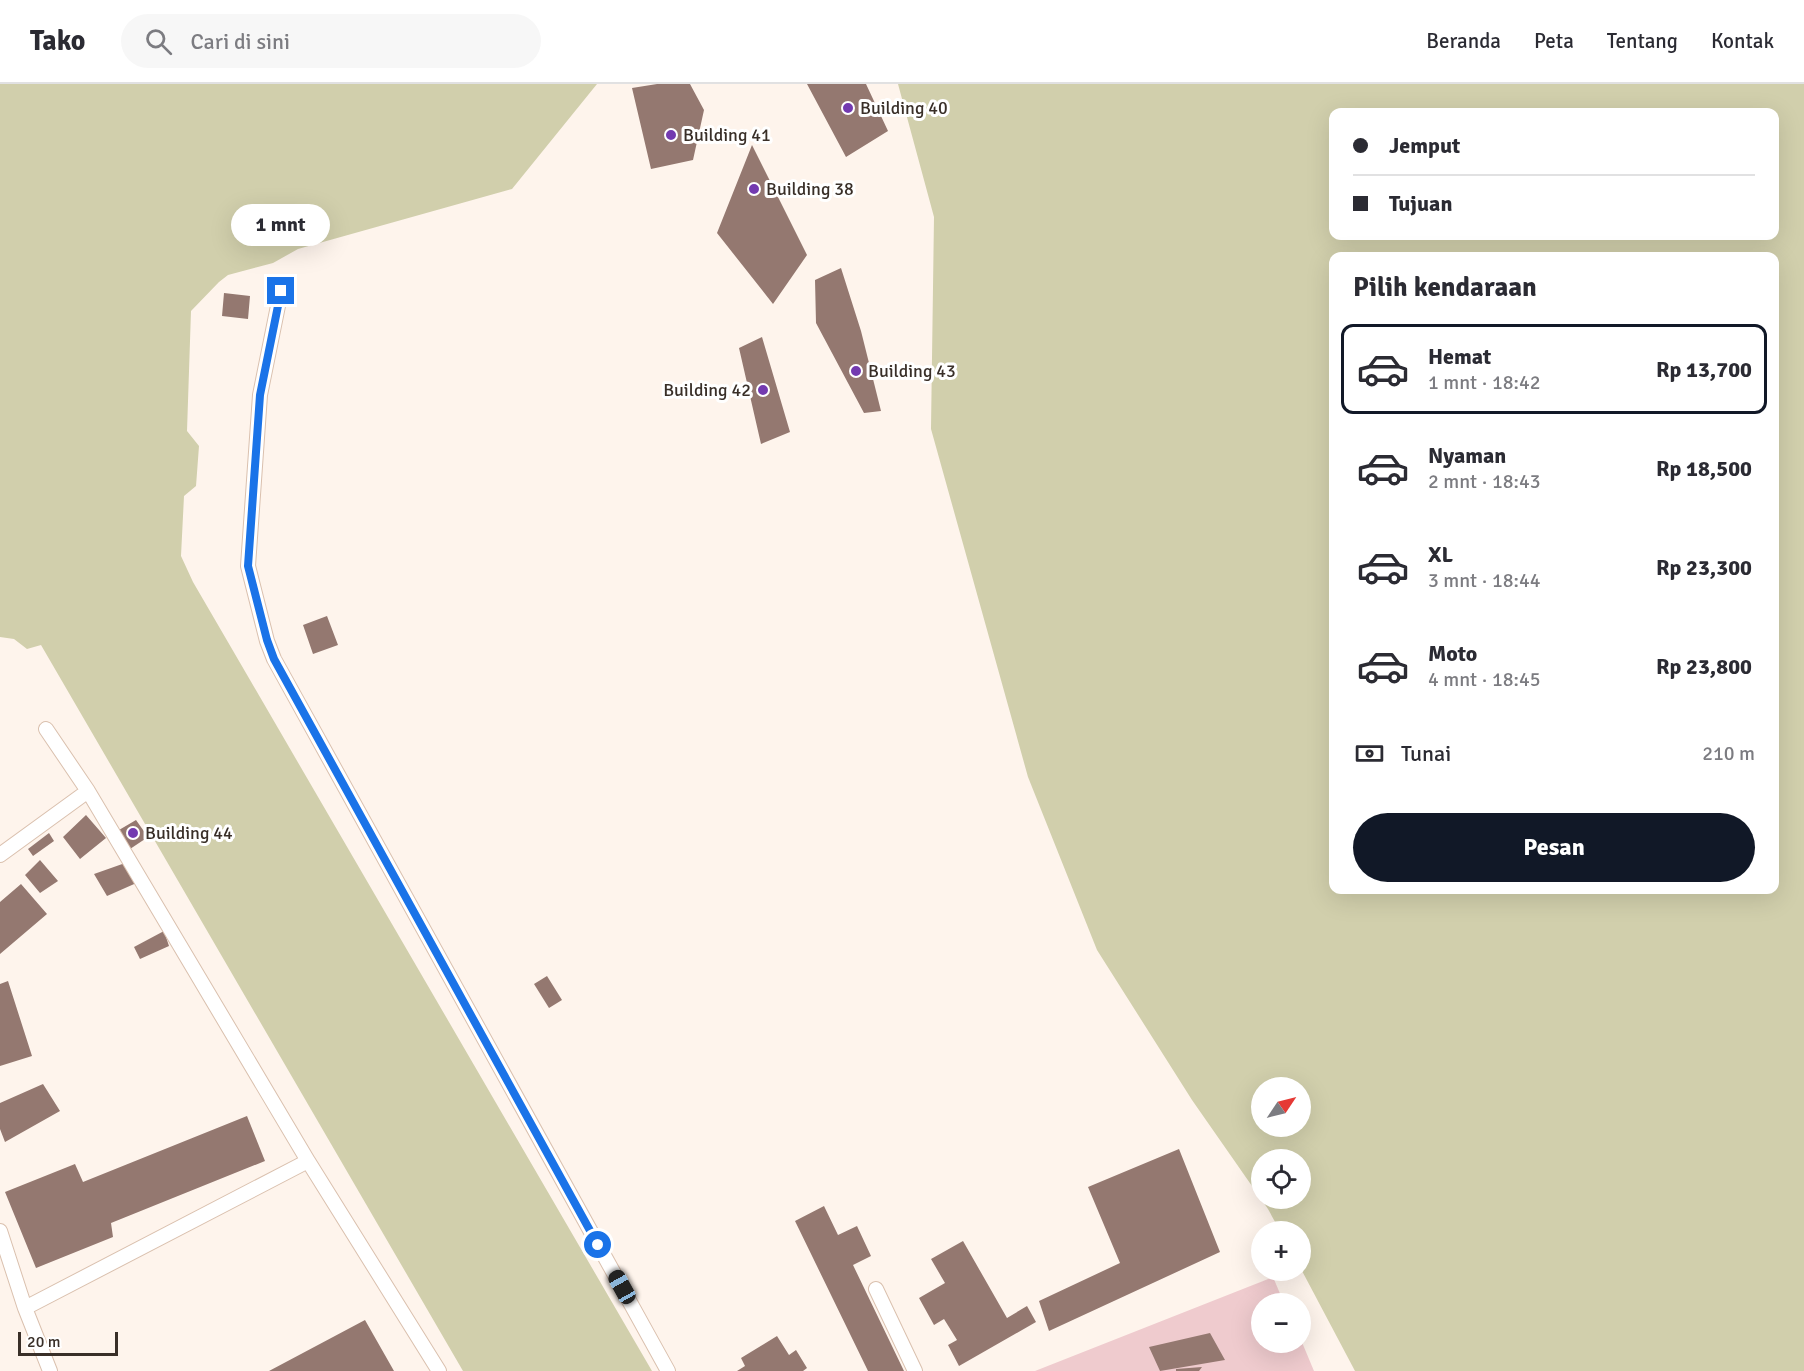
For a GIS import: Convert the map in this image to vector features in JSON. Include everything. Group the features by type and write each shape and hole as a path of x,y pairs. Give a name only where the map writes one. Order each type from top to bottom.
{"lane":[{"path":"281,291 260,395 248,566 267,640 274,659 668,1371"},
{"path":"46,729 88,791 308,1161 439,1371"},
{"path":"0,855 88,791"},
{"path":"25,1308 308,1161"},
{"path":"0,1231 25,1308 51,1371"},
{"path":"876,1289 915,1371"}],"shaded area":[{"path":"0,84 597,84 512,189 298,249 273,263 228,275 191,311 187,431 199,446 196,486 184,496 181,556 193,582 652,1371 463,1371 41,645 27,649 14,639 0,637"},
{"path":"898,84 1804,84 1804,1371 1355,1371 1307,1281 1311,1281 1311,1221 1275,1221 1268,1209 1311,1209 1311,1149 1251,1149 1251,1185 1192,1100 1097,950 1028,777 931,429 934,217"},
{"path":"1263,1281 1275,1281 1280,1293 1251,1293 1251,1353 1306,1353 1314,1371 1035,1371"}],"building":[{"name":"Building 41","path":"657,84 690,84 704,110 693,160 651,169 632,88"},
{"name":"Building 40","path":"807,84 866,84 888,131 846,157"},
{"name":"Building 38","path":"752,145 807,255 773,304 717,233"},
{"name":"Building 43","path":"841,268 861,331 881,411 864,413 816,323 815,280"},
{"path":"224,293 250,296 248,319 222,316"},
{"name":"Building 42","path":"762,337 790,432 761,444 739,348"},
{"path":"327,616 338,645 313,654 303,625"},
{"path":"86,815 106,838 80,859 63,837"},
{"name":"Building 44","path":"136,820 148,837 127,851 119,830"},
{"path":"49,833 54,841 33,856 28,849"},
{"path":"40,860 58,881 40,893 25,875"},
{"path":"128,862 141,881 107,896 94,874"},
{"path":"21,884 47,914 0,954 0,902"},
{"path":"164,931 169,946 140,959 134,947"},
{"path":"547,976 562,1000 549,1008 534,984"},
{"path":"8,981 32,1056 0,1066 0,984"},
{"path":"43,1084 60,1111 5,1142 0,1129 0,1103"},
{"path":"247,1116 265,1161 111,1223 113,1237 36,1268 5,1192 75,1164 83,1182"},
{"path":"1179,1149 1220,1252 1049,1331 1039,1301 1120,1263 1088,1187"},
{"path":"824,1206 838,1235 857,1226 871,1256 853,1265 904,1371 868,1371 795,1221"},
{"path":"963,1241 1007,1318 1027,1306 1036,1322 959,1366 948,1345 957,1340 944,1319 934,1325 919,1298 945,1283 931,1259"},
{"path":"365,1320 394,1371 269,1371"},
{"path":"1210,1333 1225,1360 1160,1371 1149,1347"},
{"path":"777,1336 789,1355 796,1350 807,1368 803,1371 737,1371 745,1366 741,1358"},
{"path":"1202,1367 1199,1371 1176,1371 1176,1369"}],"place":[{"name":"Building 40","path":"848,108"},
{"name":"Building 41","path":"671,135"},
{"name":"Building 38","path":"754,189"},
{"name":"Building 43","path":"856,371"},
{"name":"Building 42","path":"763,390"},
{"name":"Building 44","path":"133,833"}],"route":[{"path":"281,291 260,395 252,497 248,566 261,622 274,659 598,1245"}]}
